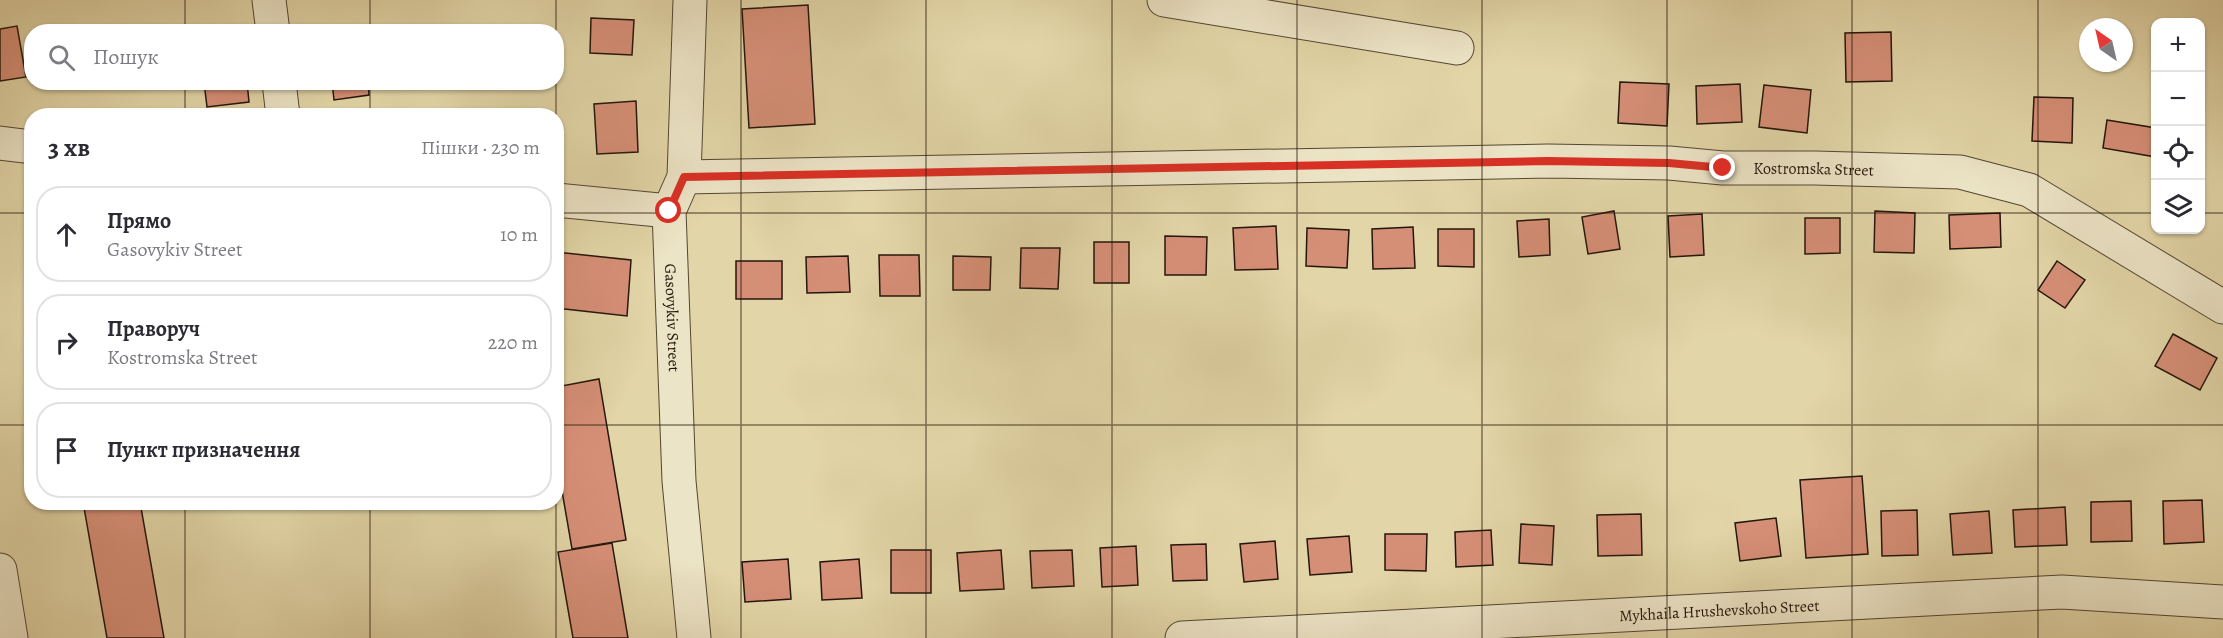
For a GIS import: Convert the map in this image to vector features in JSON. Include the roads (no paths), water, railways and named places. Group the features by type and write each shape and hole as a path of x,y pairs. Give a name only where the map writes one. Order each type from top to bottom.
{"street":[{"path":"269,0 272,24"},
{"name":"Gasovykiv Street","path":"690,0 684,177 669,211 679,481 694,638"},
{"path":"1164,0 1457,48"},
{"path":"280,90 282,108"},
{"path":"0,143 24,146"},
{"name":"Kostromska Street","path":"684,177 1548,161 1669,163 1723,168 1960,172 2029,190 2223,308"},
{"path":"564,201 669,211"},
{"path":"0,570 11,638"},
{"name":"Mykhaila Hrushevskoho Street","path":"1182,638 2062,592 2223,602"}]}
